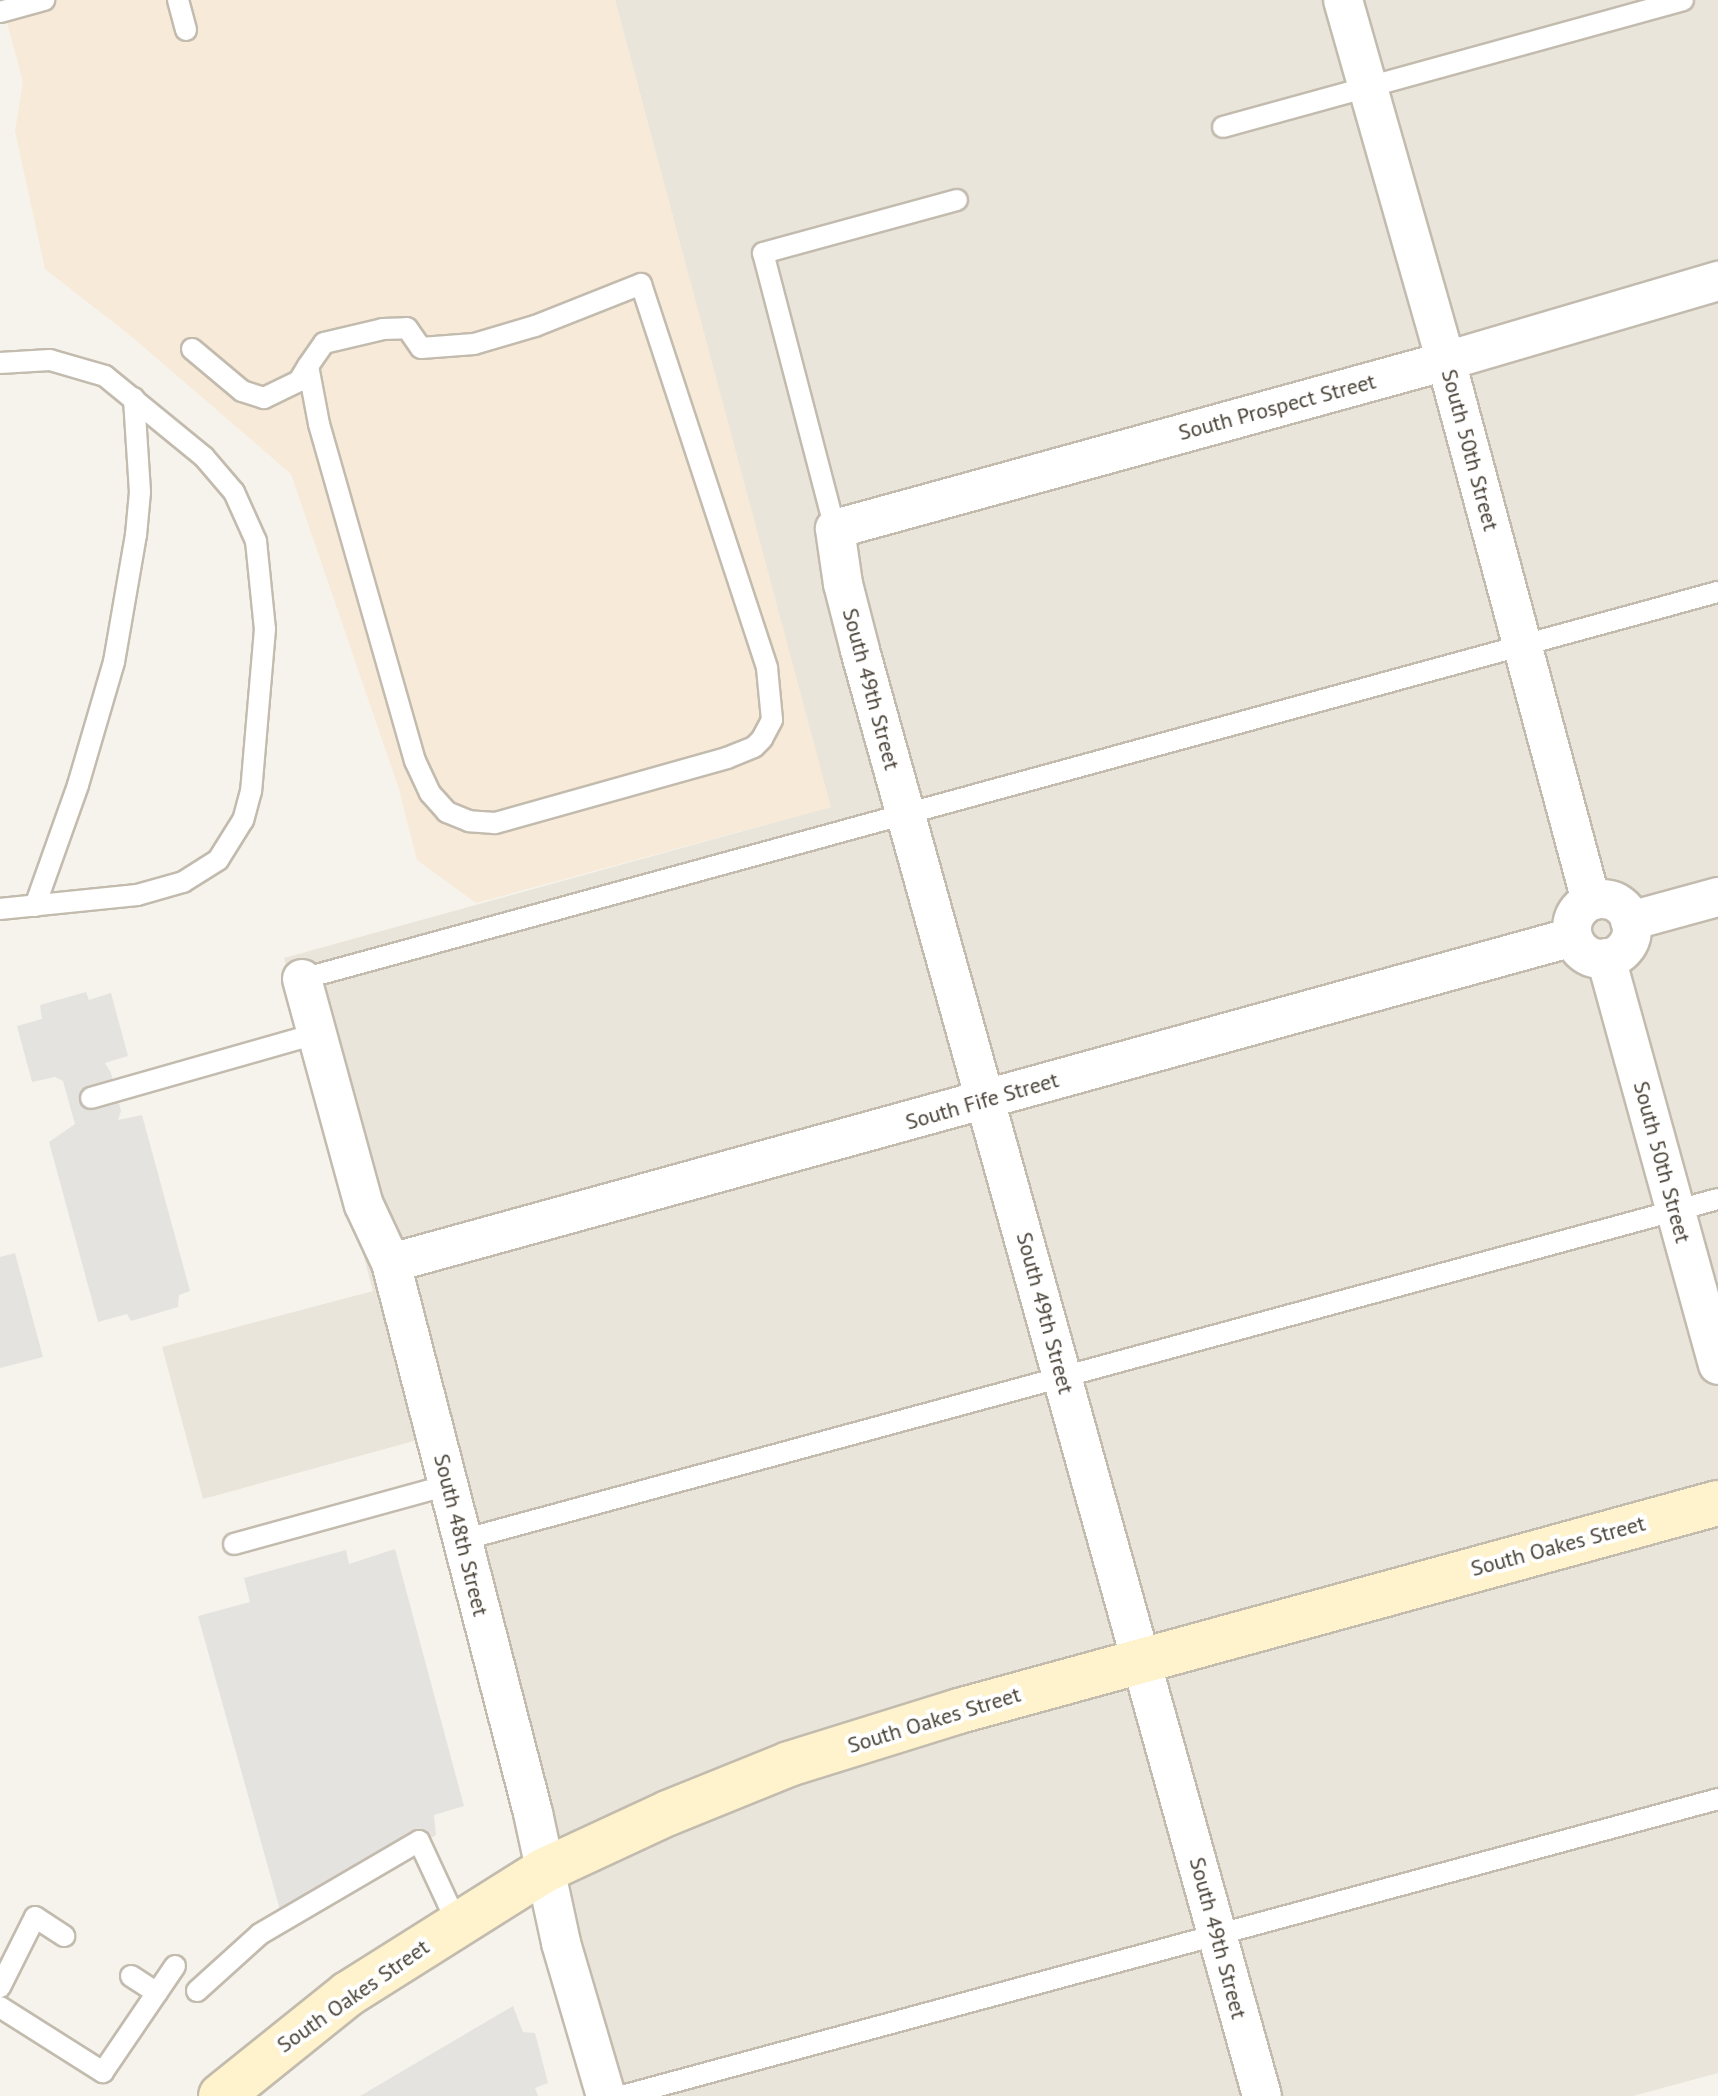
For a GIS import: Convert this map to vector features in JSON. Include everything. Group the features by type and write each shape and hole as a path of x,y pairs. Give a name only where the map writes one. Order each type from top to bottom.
{"street":[{"name":"South 50th Street","path":"1343,0 1446,361 1591,901"},
{"name":"South Prospect Street","path":"835,529 1446,361 1718,281"},
{"name":"South 49th Street","path":"835,529 843,584 1262,2096"},
{"path":"1630,921 1718,897"},
{"path":"1610,900 1619,905 1630,921 1632,931 1624,949 1606,958 1589,956 1573,937 1573,919 1591,901 1610,900"},
{"name":"South Fife Street","path":"391,1263 1573,937"},
{"name":"South 50th Street","path":"1606,958 1718,1365"},
{"name":"South 48th Street","path":"302,979 364,1205 391,1263 533,1813 543,1871 606,2096"},
{"name":"South Oakes Street","path":"221,2096 348,1994 543,1871 668,1813 789,1764 959,1711 1140,1660 1718,1503"}],"lane":[{"path":"0,12 44,0"},
{"path":"178,0 186,30"},
{"path":"1223,127 1683,0"},
{"path":"835,529 763,253 957,200"},
{"path":"192,349 242,391 264,398 291,387 324,343 383,329 407,328 421,348 474,344 535,326 641,284 767,668 773,708 772,720 762,739 754,747 727,758 495,823 469,821 447,812 430,793 415,761 319,424 308,366"},
{"path":"0,363 38,358 66,362 105,376 221,475 241,506 256,541 265,629 251,791 232,841 218,860 203,871 161,890 0,909"},
{"path":"35,906 78,785 114,662 136,535 140,492 134,398"},
{"path":"302,979 1718,592"},
{"path":"91,1098 315,1034"},
{"path":"462,1540 1718,1199"},
{"path":"234,1544 448,1485"},
{"path":"622,2096 1718,1799"},
{"path":"197,1991 260,1934 419,1841 457,1923"},
{"path":"0,1987 35,1917 64,1936"},
{"path":"0,2007 103,2072 175,1966"},
{"path":"131,1976 157,1993"}],"shaded area":[{"path":"1,0 615,0 831,807 476,903 417,860 399,789 291,474 131,336 45,269 15,131 23,82"},
{"path":"615,0 1718,0 1718,2073 1633,2096 623,2096 450,1431 203,1499 162,1347 373,1291 284,958 830,807"},
{"path":"86,992 89,1000 111,993 128,1056 105,1063 111,1073 121,1111 118,1120 142,1115 190,1291 179,1295 178,1307 131,1321 127,1314 98,1322 49,1142 75,1124 63,1081 55,1077 32,1082 17,1026 42,1019 40,1005"},
{"path":"15,1253 43,1357 0,1368 0,1257"},
{"path":"395,1549 464,1806 434,1815 436,1835 285,1928 198,1616 250,1602 244,1578 346,1550 349,1564"},
{"path":"513,2006 523,2032 535,2033 548,2083 535,2088 538,2096 360,2096"}]}
